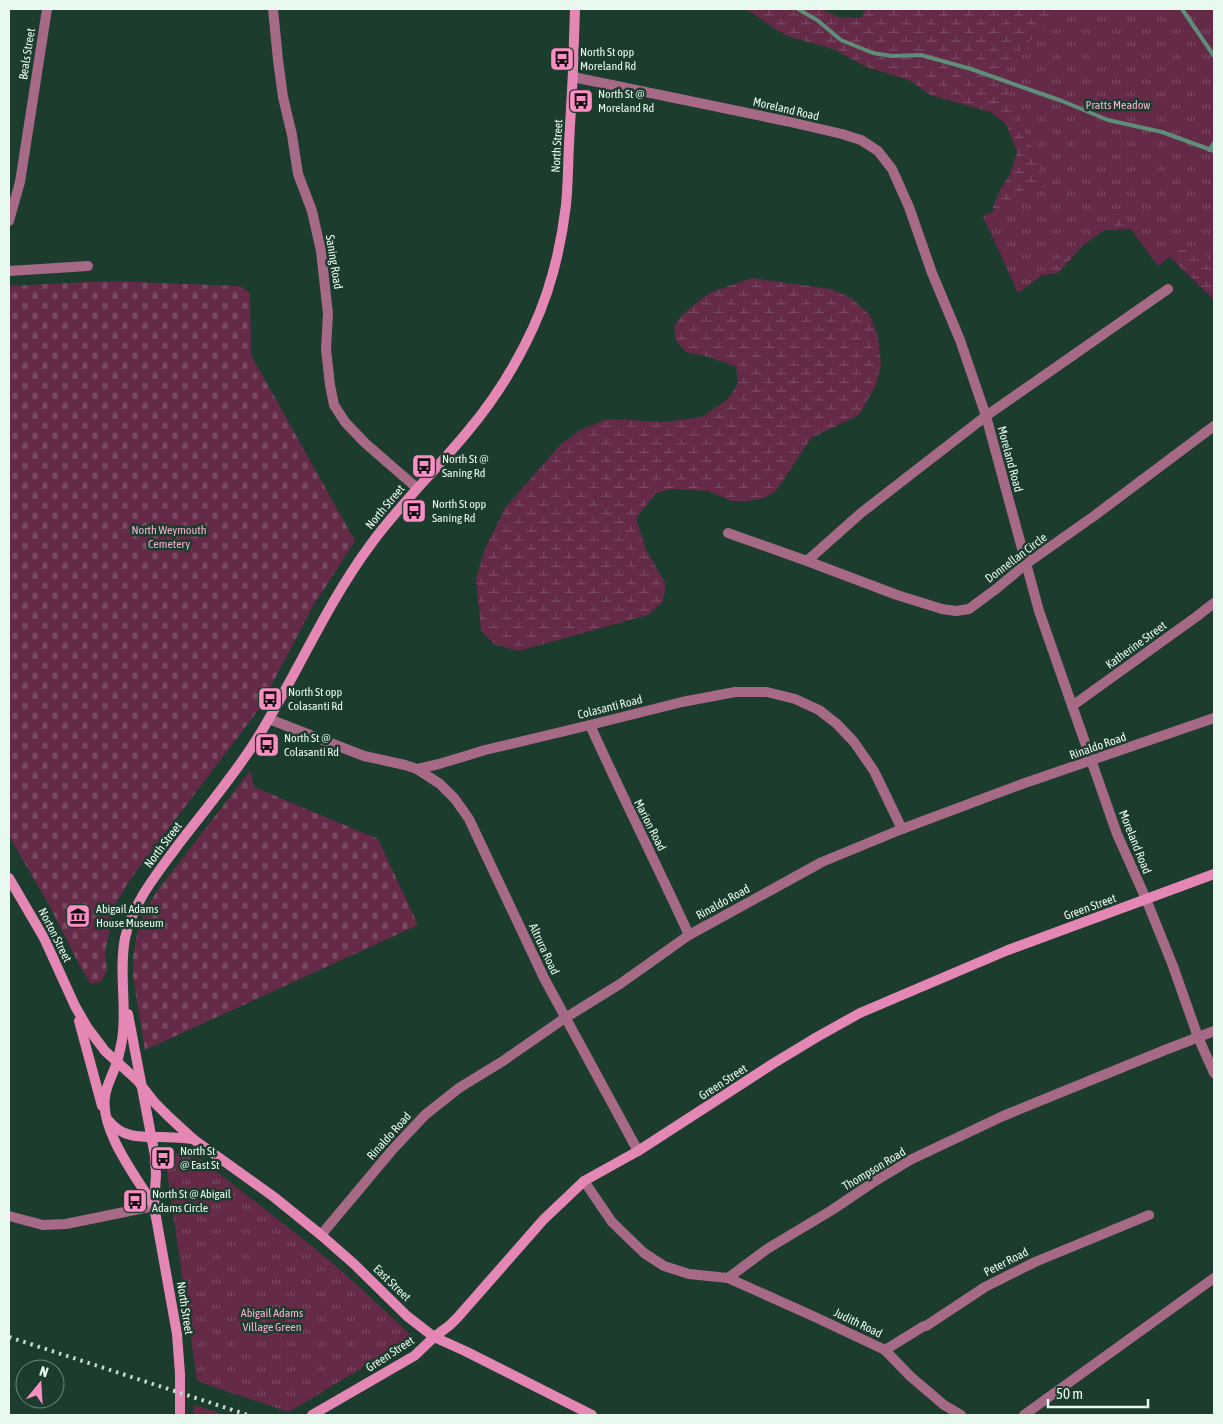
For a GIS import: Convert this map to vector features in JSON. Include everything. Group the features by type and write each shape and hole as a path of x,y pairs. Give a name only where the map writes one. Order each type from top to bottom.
{"street":[{"name":"Beals Street","path":"9,222 20,182 46,9"},
{"name":"Saning Road","path":"273,9 282,88 298,174 312,211 321,252 328,314 326,348 334,405 345,422 365,443 417,488"},
{"name":"North Street","path":"180,1415 180,1374 177,1334 154,1206 156,1175 151,1137 124,991 122,971 124,942 129,924 141,897 150,883 234,772 269,719 347,579 372,541 488,405 521,352 534,326 545,300 555,267 564,222 573,77 575,9"},
{"name":"Moreland Road","path":"573,77 842,134 861,140 878,151 892,169 909,207 932,273 960,340 986,416 1039,610 1117,834 1146,899 1173,966 1198,1037 1214,1074"},
{"path":"9,271 88,266"},
{"path":"808,561 861,513 986,416 1168,288"},
{"name":"Donnellan Circle","path":"728,533 897,595 942,609 956,611 968,609 1214,426"},
{"name":"Katherine Street","path":"1072,706 1214,603"},
{"name":"Colasanti Road","path":"269,719 364,756 417,769 485,750 682,702 735,692 767,692 796,699 819,710 838,724 854,742 874,771 902,829"},
{"name":"Rinaldo Road","path":"321,1235 393,1148 425,1115 460,1088 620,984 689,935 822,862 902,829 1022,784 1214,718"},
{"name":"Marion Road","path":"590,725 626,805 658,866 689,935"},
{"name":"Altrura Road","path":"417,769 440,784 455,799 469,819 544,978 638,1151"},
{"name":"Green Street","path":"312,1415 414,1356 458,1317 544,1219 584,1181 638,1151 774,1063 860,1013 1008,950 1214,874"},
{"name":"Norton Street","path":"9,878 44,938 75,1006 93,1035 141,1085"},
{"name":"North Street","path":"124,991 123,1031 117,1062 105,1093 104,1115 121,1152 154,1206"},
{"name":"Norton Street","path":"75,1006 104,1115"},
{"name":"Thompson Road","path":"728,1278 767,1249 910,1160 1003,1116 1214,1031"},
{"name":"East Street","path":"141,1085 155,1103 193,1139 274,1197 321,1235 354,1264 407,1316 434,1337 592,1415"},
{"path":"104,1115 114,1128 134,1136 193,1139"},
{"path":"584,1181 612,1222 644,1254 664,1266 689,1274 728,1278"},
{"path":"9,1216 43,1225 66,1224 154,1206"},
{"name":"Peter Road","path":"885,1350 926,1326 985,1287 1035,1262 1149,1215"},
{"name":"Judith Road","path":"728,1278 885,1350 910,1376 944,1405 961,1415"},
{"path":"1024,1415 1214,1278"}],"green space":[{"name":"Pratts Meadow","path":"741,9 822,9 838,17 862,18 864,9 1214,9 1214,300 1165,252 1132,229 1102,230 1085,243 1058,273 1046,275 1030,271 998,228 993,207 1000,190 1011,172 1017,152 1006,124 991,112 930,95 911,81 864,66 836,50 791,37 778,31 751,12"},
{"name":"Pratts Meadow","path":"1064,9 1214,9 1214,265 1198,251 1188,249 1174,253 1158,266 1122,217 1018,293 983,216 1047,186 1000,69"},
{"path":"752,278 831,289 851,298 870,315 878,337 881,365 876,385 859,415 811,438 776,491 764,498 732,501 708,491 672,489 656,493 636,518 646,550 666,584 663,601 648,615 518,651 494,644 481,631 476,579 485,549 505,508 560,445 580,430 607,419 665,422 702,417 728,399 738,383 736,367 710,357 686,352 676,341 674,326 685,312 709,293"},
{"name":"North Weymouth Cemetery","path":"108,281 240,286 250,293 251,355 355,541 313,606 259,709 129,881 115,905 105,952 107,970 101,982 91,984 49,905 9,836 9,286"},
{"path":"250,771 254,787 378,839 418,925 145,1050 133,976 133,957 144,912 157,891"},
{"name":"Abigail Adams Village Green","path":"178,1153 190,1154 203,1161 313,1247 413,1337 289,1412 197,1381 166,1164 168,1157"},
{"path":"194,1405 226,1415 194,1415"}],"waterway":[{"path":"798,9 817,20 841,40 873,53 892,56 921,55 971,69 1062,101 1108,120 1162,132 1214,151"},
{"path":"1182,9 1214,56"},
{"path":"1209,150 1214,143"}],"railway":[{"path":"9,1337 248,1415"}],"place":[{"name":"North St opp Moreland Rd","path":"562,59"},
{"name":"North St @ Moreland Rd","path":"581,101"},
{"name":"North St @ Saning Rd","path":"424,466"},
{"name":"North St opp Saning Rd","path":"414,511"},
{"name":"North St opp Colasanti Rd","path":"270,699"},
{"name":"North St @ Colasanti Rd","path":"267,745"},
{"name":"Abigail Adams House Museum","path":"78,916"},
{"name":"North St @ East St","path":"163,1158"},
{"name":"North St @ Abigail Adams Circle","path":"135,1201"}]}
